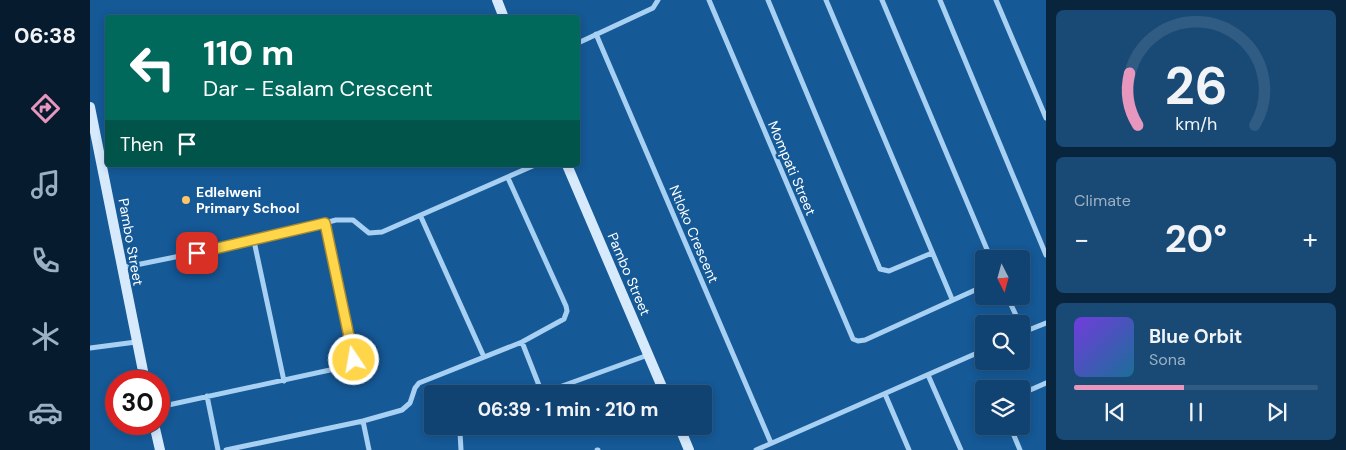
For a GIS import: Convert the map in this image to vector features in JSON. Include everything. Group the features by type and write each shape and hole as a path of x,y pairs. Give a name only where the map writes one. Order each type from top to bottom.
{"street":[{"path":"497,0 503,15"},
{"path":"580,42 653,8 658,0"},
{"name":"Mompati Street","path":"709,0 853,339 858,341 865,340 952,300"},
{"path":"768,0 880,269 889,271 932,253"},
{"path":"826,0 952,300 975,290"},
{"path":"882,0 987,250"},
{"path":"940,0 1046,254"},
{"path":"996,0 1046,118"},
{"name":"Ntloko Crescent","path":"596,34 771,443"},
{"name":"Pambo Street","path":"90,107 142,370"},
{"path":"121,268 254,241 347,219 353,220 364,230 372,234 382,232 421,217 531,167"},
{"name":"Pambo Street","path":"568,167 661,385"},
{"path":"226,450 363,421 405,408 419,382 522,342 564,319 567,311 508,178"},
{"path":"421,217 484,357"},
{"path":"170,404 351,366 354,362 325,223"},
{"path":"254,241 284,380"},
{"path":"1030,328 1046,323"},
{"path":"90,348 136,342"},
{"path":"522,342 538,385"},
{"path":"756,450 975,354"},
{"path":"564,385 648,355"},
{"path":"928,375 961,450"},
{"path":"1030,390 1046,383"},
{"path":"885,394 909,450"},
{"path":"207,396 218,450"},
{"path":"363,421 369,450"},
{"path":"157,435 160,450"},
{"path":"460,435 461,450"},
{"path":"683,435 690,450"},
{"path":"1014,435 1020,450"}],"place":[{"name":"Edlelweni Primary School","path":"186,200"}],"route":[{"path":"197,253 325,223 354,360"}]}
